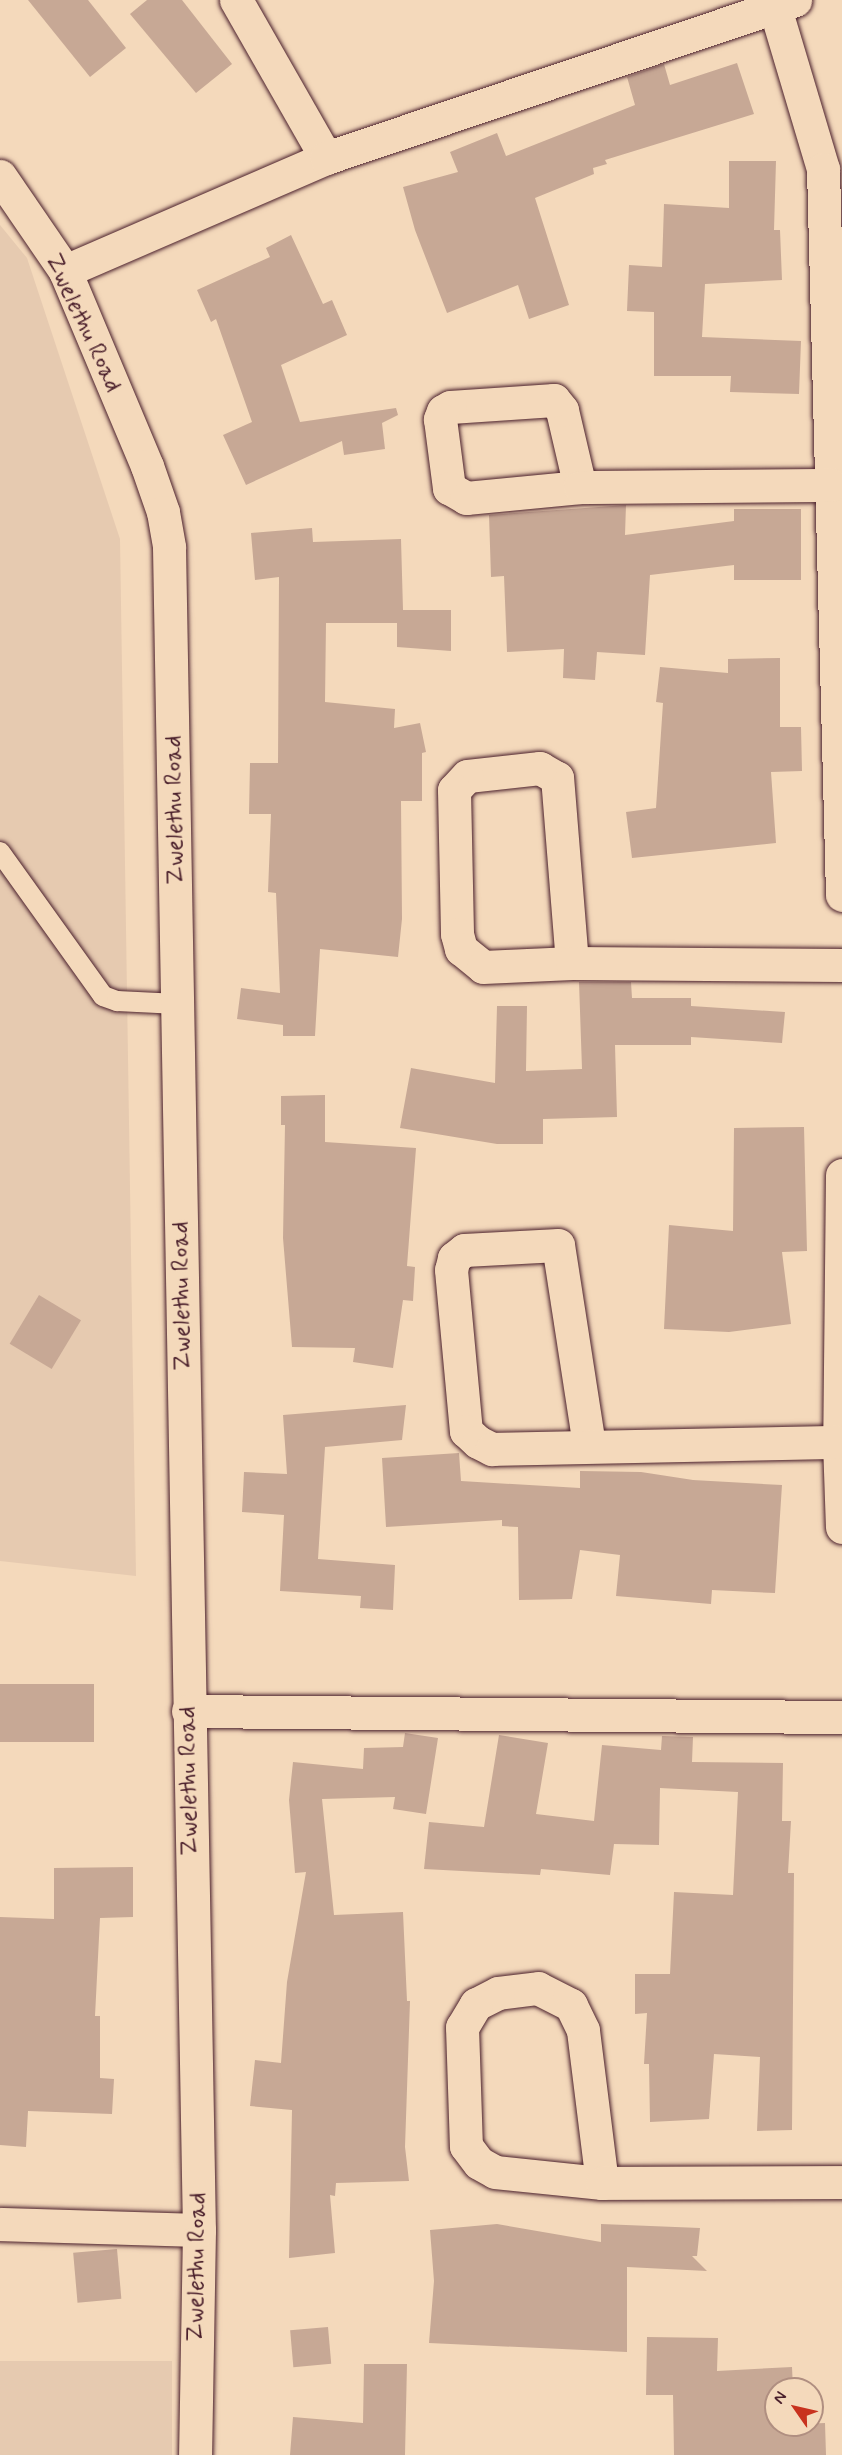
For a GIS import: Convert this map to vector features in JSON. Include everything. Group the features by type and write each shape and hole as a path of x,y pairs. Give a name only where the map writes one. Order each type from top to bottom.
{"street":[{"path":"236,0 326,158"},
{"path":"65,271 326,158 785,4 823,169 842,895"},
{"name":"Zwelethu Road","path":"0,176 65,271 153,483 169,547 188,1711 200,2230 195,2455"},
{"path":"580,488 562,410 554,400 450,406 443,411 440,419 452,493 466,498 580,488 831,485"},
{"path":"572,963 557,778 540,768 467,776 458,784 454,799 457,934 461,949 483,967 572,963 842,965"},
{"path":"842,1175 839,1442 842,1527"},
{"path":"589,1445 558,1245 464,1250 454,1258 451,1270 466,1431 492,1449 589,1445 839,1442"},
{"path":"188,1711 842,1717"},
{"path":"602,2182 583,2030 571,2005 538,1988 498,1993 476,2004 462,2027 466,2146 479,2163 495,2172 602,2182 842,2182"},
{"path":"0,2224 200,2230"}],"lane":[{"path":"0,852 103,996 117,1001 178,1004"}],"shaded area":[{"path":"0,225 27,258 120,539 136,1576 0,1561"},
{"path":"0,2361 172,2361 172,2455 0,2455"}],"building":[{"path":"28,0 88,0 126,48 90,77"},
{"path":"147,0 182,0 232,64 196,93 130,14"},
{"path":"737,63 754,114 605,160 607,164 593,168 594,174 535,198 569,305 529,319 518,285 447,313 415,230 403,187 458,172 450,152 497,133 506,156 635,105 627,77 664,64 670,85"},
{"path":"729,161 776,161 774,230 780,230 782,280 705,284 702,337 801,341 799,394 730,392 731,376 654,376 654,312 627,311 629,265 662,267 664,204 729,208"},
{"path":"291,235 323,304 332,300 347,335 281,365 300,422 396,408 398,415 382,423 385,449 344,455 342,441 246,485 223,435 252,422 216,319 211,322 197,290 270,257 266,248"},
{"path":"626,505 625,535 734,521 734,509 801,509 801,580 734,580 734,565 650,575 645,655 597,652 595,680 563,678 564,649 507,652 504,576 491,577 489,515"},
{"path":"312,528 313,542 401,539 403,610 451,610 451,651 397,647 397,623 326,623 325,702 395,709 394,728 420,723 426,752 422,753 422,801 401,801 402,919 398,957 320,949 315,1036 283,1036 283,1025 237,1019 241,988 280,993 276,893 268,892 271,814 249,814 250,763 278,763 279,577 255,580 251,533"},
{"path":"780,658 780,727 801,727 802,771 771,772 776,843 632,858 626,812 656,808 663,703 656,702 660,667 728,673 728,659"},
{"path":"579,982 631,982 632,998 691,998 691,1006 785,1012 782,1043 691,1037 691,1045 615,1045 617,1117 543,1119 543,1144 497,1144 400,1128 411,1068 495,1083 497,1006 527,1006 526,1071 582,1069"},
{"path":"325,1095 325,1142 416,1148 407,1266 415,1267 413,1301 403,1300 393,1368 353,1362 355,1348 292,1347 283,1238 285,1125 281,1125 281,1096"},
{"path":"804,1127 807,1251 782,1252 791,1324 729,1332 664,1329 669,1225 733,1231 734,1128"},
{"path":"39,1295 81,1320 52,1369 10,1344"},
{"path":"406,1405 402,1440 325,1447 318,1559 395,1565 393,1610 360,1608 361,1596 280,1591 284,1515 242,1512 244,1472 287,1474 283,1415"},
{"path":"459,1453 461,1481 580,1488 580,1471 641,1472 693,1480 782,1485 775,1593 712,1590 711,1604 616,1596 620,1555 580,1550 572,1599 519,1600 518,1527 502,1526 502,1520 386,1527 382,1458"},
{"path":"0,1684 94,1684 94,1742 0,1742"},
{"path":"405,1733 438,1738 426,1814 393,1809 395,1797 322,1799 334,1915 403,1912 407,2001 410,2001 405,2147 409,2181 336,2183 335,2196 330,2195 335,2253 289,2258 292,2110 250,2106 255,2060 281,2063 287,1982 306,1872 295,1873 289,1800 293,1762 363,1769 364,1748 403,1747"},
{"path":"499,1735 548,1743 536,1814 594,1821 602,1745 661,1750 662,1736 693,1737 692,1762 783,1763 782,1821 791,1821 788,1873 794,1873 792,2130 757,2131 760,2057 714,2054 709,2119 650,2122 649,2064 644,2064 647,2013 635,2014 635,1974 670,1974 674,1892 733,1895 738,1792 660,1788 659,1845 614,1844 610,1875 541,1869 540,1875 424,1869 429,1822 484,1827"},
{"path":"133,1867 133,1917 100,1918 95,2016 100,2016 100,2078 114,2079 112,2114 28,2111 26,2147 0,2145 0,1917 54,1919 54,1868"},
{"path":"497,2224 601,2242 601,2224 700,2228 697,2256 692,2256 707,2271 627,2267 627,2352 429,2343 434,2281 430,2230"},
{"path":"117,2249 121,2299 78,2303 73,2253"},
{"path":"328,2327 331,2364 293,2367 290,2330"},
{"path":"647,2337 718,2338 717,2371 792,2367 792,2377 764,2377 764,2437 824,2437 825,2423 826,2455 674,2455 673,2395 646,2395"},
{"path":"364,2364 407,2364 405,2455 290,2455 293,2417 363,2423"}]}
